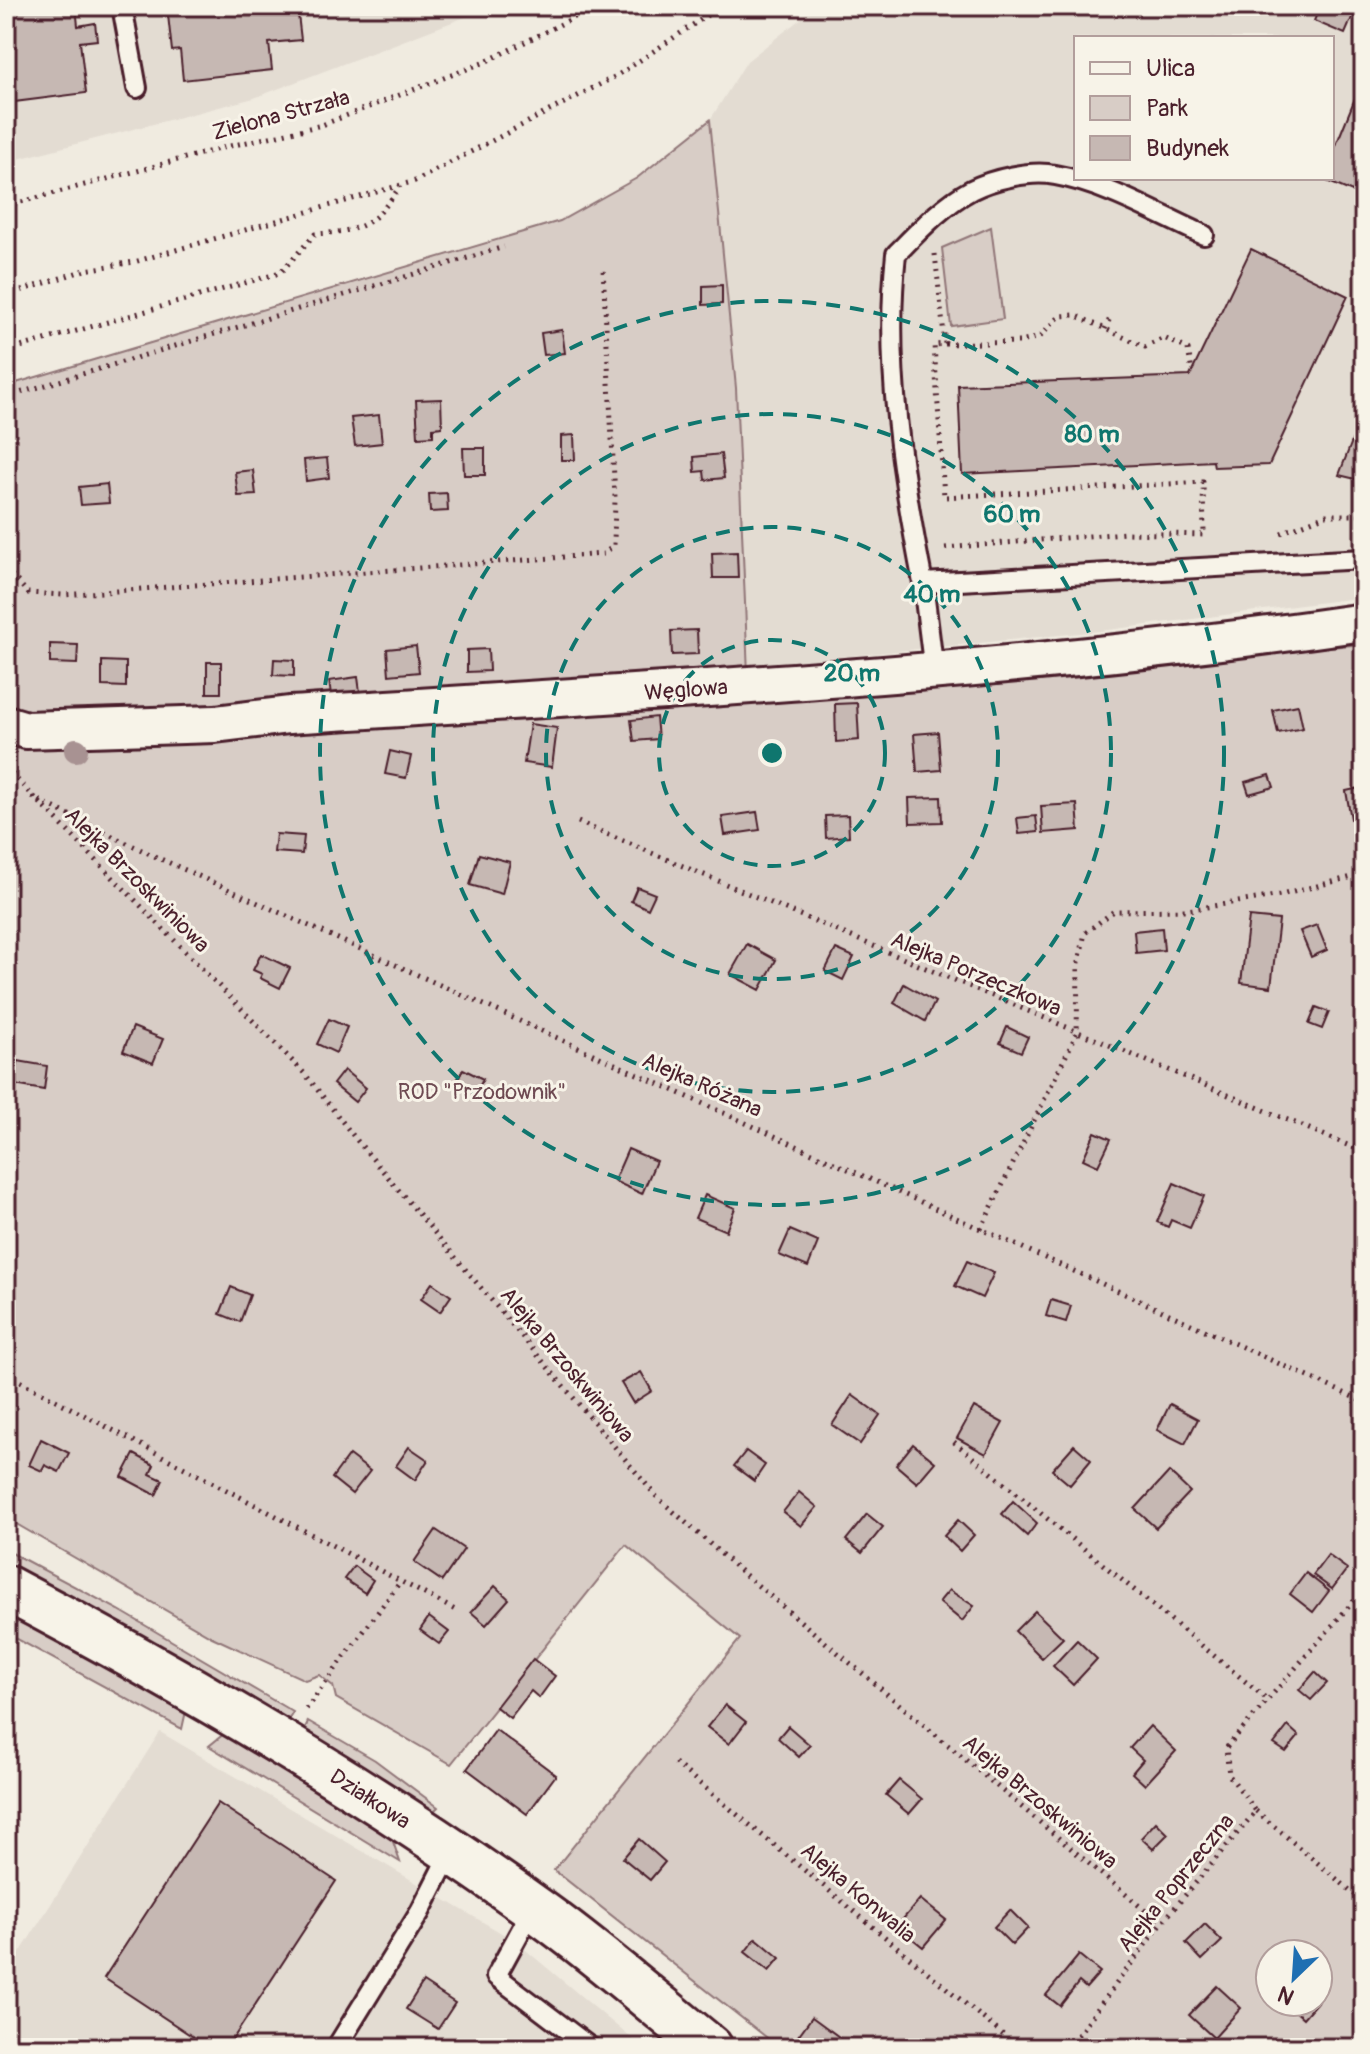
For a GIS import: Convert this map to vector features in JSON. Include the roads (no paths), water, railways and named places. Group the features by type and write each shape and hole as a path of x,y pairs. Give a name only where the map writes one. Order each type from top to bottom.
{"street":[{"name":"Węglowa","path":"6,724 26,730 215,724 289,715 934,672 1133,653 1364,622"},
{"name":"Działkowa","path":"6,1588 283,1743 451,1851 533,1908 710,2048"}],"lane":[{"path":"122,6 137,88"},
{"path":"934,672 923,583 901,458 894,355 896,254 930,221 971,190 1013,177 1054,174 1101,190 1204,235"},
{"path":"923,583 1364,559"},
{"path":"336,2048 420,1912 451,1851"},
{"path":"533,1908 496,1976 591,2048"}],"park label":[{"name":"ROD \"Przodownik\"","path":"482,1092"}]}
